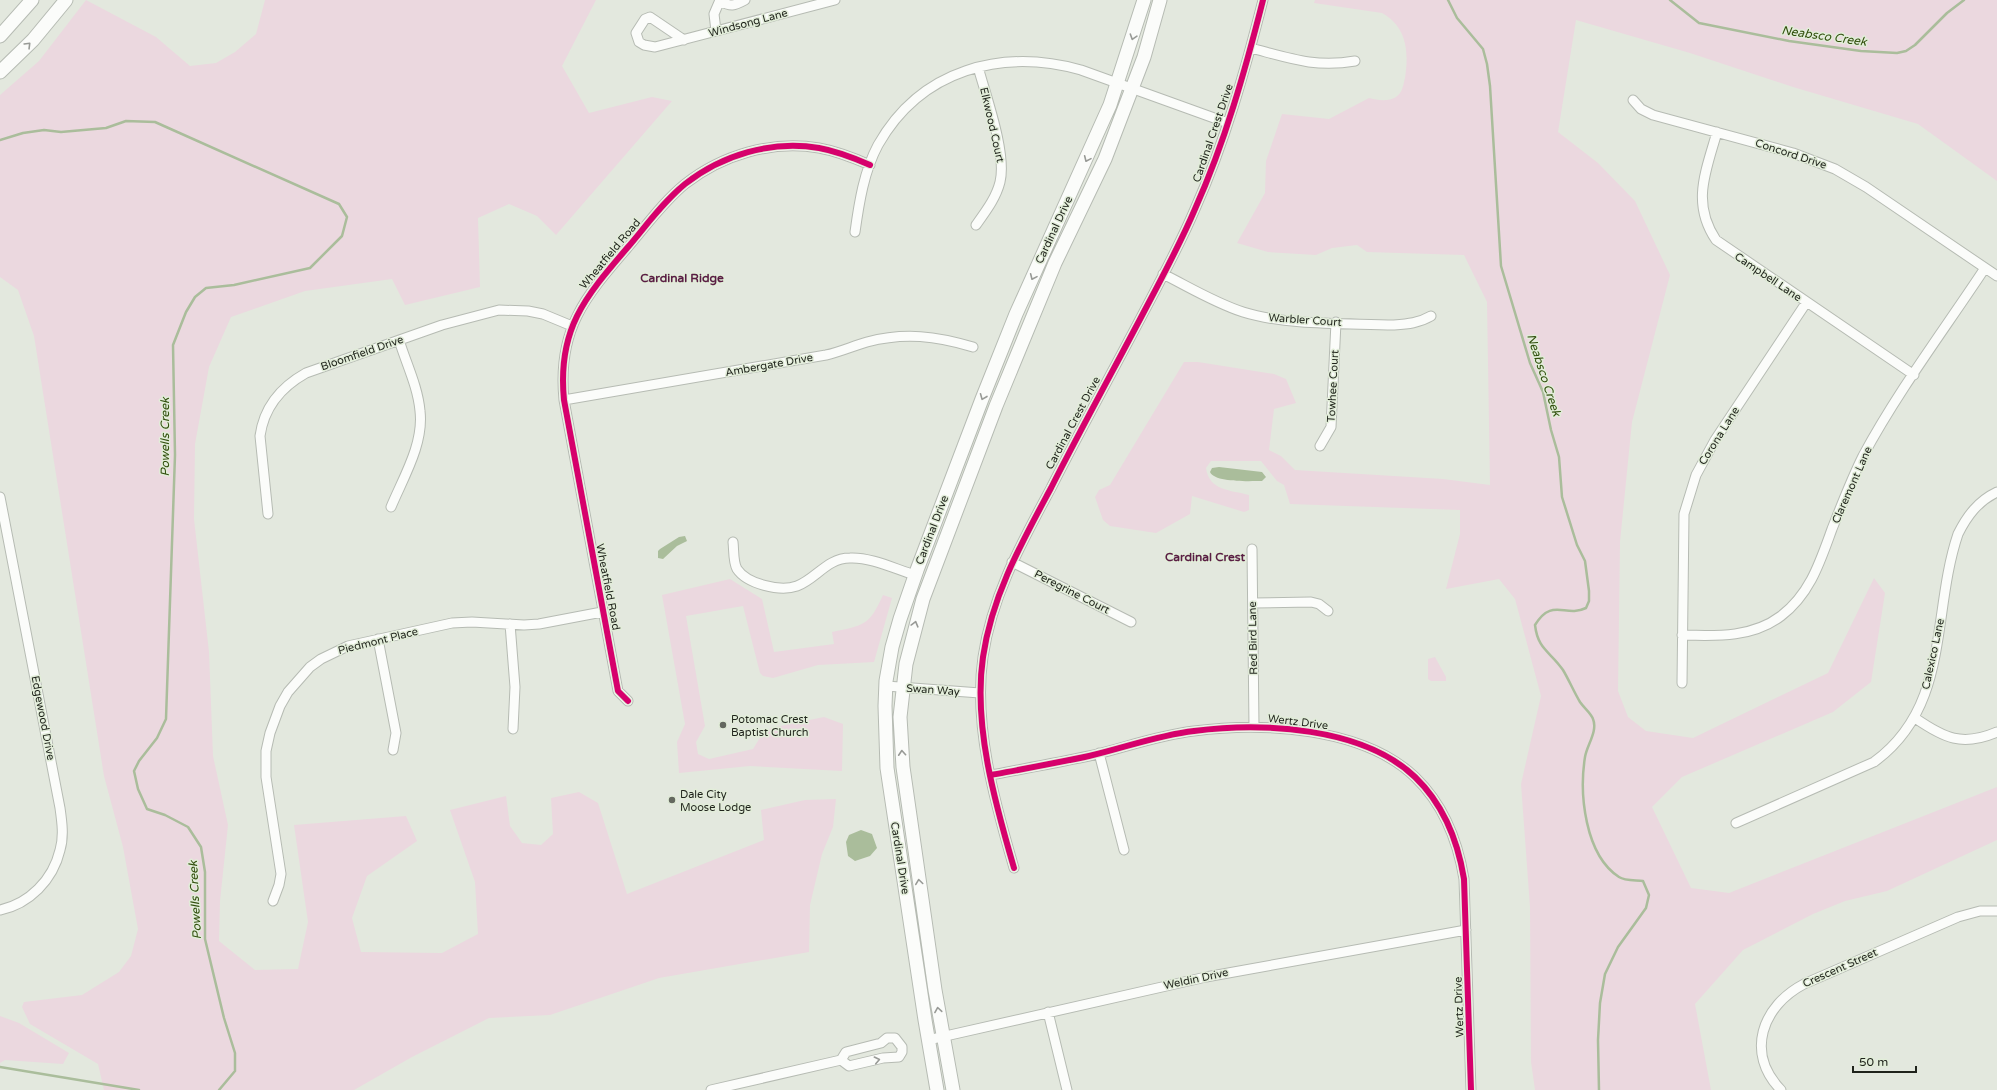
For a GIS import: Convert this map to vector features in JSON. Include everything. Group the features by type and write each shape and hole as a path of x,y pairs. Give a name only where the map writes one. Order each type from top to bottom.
{"main road":[{"path":"0,36 32,0"},
{"path":"0,72 33,40 66,0"},
{"name":"Cardinal Drive","path":"937,1090 928,1040 887,768 885,738 886,686 900,619 915,575 1016,314 1086,161 1118,83 1144,0"},
{"name":"Cardinal Drive","path":"953,1090 942,1037 903,767 900,736 903,687 909,646 923,598 996,406 1050,276 1105,159 1133,89 1144,57 1160,0"}],"street":[{"path":"716,32 714,14 720,0 730,6 735,6 745,0"},
{"name":"Windsong Lane","path":"684,40 650,17 644,19 636,33 639,42 650,47 684,40 716,32 836,0"},
{"name":"Cardinal Crest Drive","path":"1014,868 1003,831 991,775 982,720 980,693 987,633 994,609 1012,562 1195,210 1228,123 1251,48 1263,0"},
{"path":"1251,48 1308,63 1325,64 1355,61"},
{"path":"854,232 860,201 870,165 878,146 888,130 913,102 943,81 961,72 978,67 1006,62 1041,61 1081,70 1228,123"},
{"name":"Elkwood Court","path":"976,225 996,194 1002,169 1000,150 978,67"},
{"name":"Concord Drive","path":"1634,100 1642,109 1653,115 1793,153 1835,169 1866,187 1997,276"},
{"name":"Campbell Lane","path":"1716,132 1702,193 1703,211 1712,234 1720,244 1914,375"},
{"name":"Wheatfield Road","path":"628,702 618,691 602,612 564,400 564,359 572,326 577,313 600,279 671,197 701,173 717,164 749,152 768,148 803,147 836,152 870,165"},
{"name":"Claremont Lane","path":"1682,635 1739,634 1752,631 1781,616 1800,598 1815,573 1849,486 1878,430 1985,268"},
{"name":"Warbler Court","path":"1163,274 1223,305 1244,312 1284,320 1394,325 1412,324 1423,321 1431,316"},
{"name":"Corona Lane","path":"1682,683 1683,527 1684,514 1692,485 1704,458 1715,440 1806,303"},
{"name":"Bloomfield Drive","path":"268,514 260,436 266,415 279,394 290,383 306,373 442,325 499,310 528,311 543,314 572,326"},
{"name":"Towhee Court","path":"1320,446 1331,427 1336,322"},
{"name":"Ambergate Drive","path":"564,400 826,356 866,343 900,336 943,338 973,346"},
{"path":"391,507 414,450 420,425 419,400 399,340"},
{"name":"Calexico Lane","path":"1736,823 1874,762 1897,743 1915,718 1930,675 1958,534 1970,514 1979,504 1997,492"},
{"name":"Edgewood Drive","path":"0,497 4,544 60,808 62,838 55,864 37,891 18,905 0,910"},
{"path":"733,542 735,564 738,570 746,577 759,584 785,589 806,581 830,563 850,558 865,560 915,575"},
{"name":"Red Bird Lane","path":"1252,549 1255,647 1254,727"},
{"name":"Peregrine Court","path":"1012,562 1131,622"},
{"path":"1253,603 1311,602 1319,604 1328,611"},
{"name":"Piedmont Place","path":"273,901 279,885 281,874 266,767 269,739 275,718 288,692 299,678 316,663 334,651 348,646 452,623 479,622 539,624 602,612"},
{"path":"510,624 515,687 513,729"},
{"path":"378,639 396,733 393,750"},
{"name":"Swan Way","path":"886,686 980,693"},
{"path":"1915,718 1939,733 1954,739 1975,740 1997,732"},
{"name":"Wertz Drive","path":"991,775 1099,753 1193,731 1254,727 1313,732 1353,743 1391,760 1415,777 1440,810 1456,845 1464,879 1471,1090"},
{"path":"1099,753 1124,850"},
{"name":"Crescent Street","path":"1781,1090 1768,1073 1764,1063 1761,1043 1766,1023 1784,996 1804,984 1958,917 1980,911 1997,911"},
{"name":"Weldin Drive","path":"928,1040 1206,977 1466,930"},
{"path":"1048,1012 1067,1090"},
{"path":"711,1090 841,1060 846,1052 881,1043 887,1038 895,1038 902,1047 902,1052 899,1057 883,1058 849,1066 841,1060"}],"shaded area":[{"path":"86,0 156,37 190,66 216,63 235,52 256,34 265,0 596,0 562,66 589,113 652,97 672,101 556,235 537,216 509,204 478,218 480,287 405,305 392,279 305,291 231,317 209,367 195,444 194,519 209,652 213,756 228,825 220,901 219,941 255,970 298,969 308,922 294,825 406,816 417,841 367,876 352,918 361,952 442,953 478,934 475,882 450,810 506,796 510,826 522,843 541,845 553,834 551,798 579,792 598,803 627,894 764,840 761,810 805,800 836,799 833,827 822,854 810,905 809,952 659,978 550,1015 489,1018 412,1057 354,1090 104,1090 98,1064 30,1024 22,1007 24,1002 82,995 119,972 131,956 138,929 123,847 104,776 34,336 18,290 0,277 0,95 39,61"},
{"path":"1315,0 1997,0 1997,181 1918,124 1793,87 1690,53 1576,20 1558,132 1598,163 1635,201 1670,275 1632,422 1620,542 1618,691 1628,717 1646,731 1693,738 1828,673 1874,578 1885,593 1871,682 1833,712 1682,777 1652,807 1691,888 1729,893 1997,787 1997,840 1887,891 1845,901 1813,914 1743,950 1695,1004 1711,1090 1535,1090 1531,1062 1530,907 1521,784 1541,696 1515,599 1499,579 1446,589 1460,534 1460,510 1290,504 1284,485 1277,481 1261,461 1211,461 1206,468 1211,481 1222,488 1249,495 1249,510 1244,512 1192,496 1190,514 1156,533 1110,526 1103,520 1095,497 1099,490 1110,485 1184,362 1198,362 1274,374 1286,379 1296,403 1274,409 1269,450 1281,456 1295,470 1443,479 1490,485 1487,302 1464,255 1367,252 1357,245 1332,248 1316,255 1268,252 1237,243 1265,193 1266,161 1282,114 1329,119 1369,98 1382,100 1393,99 1400,93 1402,88 1405,78 1407,59 1404,41 1397,25 1382,13 1314,3"},
{"path":"1219,467 1262,472 1266,477 1262,481 1225,480 1213,476 1210,472 1212,468"},
{"path":"685,536 687,541 677,546 663,559 658,558 658,551 660,549 679,537"},
{"path":"730,579 762,599 774,652 834,644 832,632 859,625 874,613 883,595 892,598 874,662 818,665 773,678 763,676 760,673 743,606 686,616 705,726 696,742 698,754 709,759 753,749 761,736 771,728 824,717 843,724 842,771 750,766 679,773 677,742 685,724 662,595"},
{"path":"1435,657 1446,677 1446,681 1431,681 1428,679 1428,659"},
{"path":"861,830 872,834 877,848 870,856 855,861 848,856 846,842 849,835"},
{"path":"0,1016 19,1023 69,1053 63,1064 5,1060 0,1063"}],"waterway":[{"name":"Neabsco Creek","path":"1448,0 1457,18 1483,49 1487,64 1490,86 1501,266 1530,363 1543,392 1551,430 1559,457 1562,497 1577,545 1585,561 1589,591 1589,601 1586,608 1572,611 1553,610 1547,612 1535,625 1539,640 1545,650 1563,670 1580,702 1593,719 1593,733 1585,757 1583,788 1587,823 1598,854 1608,867 1619,877 1627,880 1643,881 1649,895 1646,908 1618,947 1605,974 1600,1003 1598,1040 1599,1090"},
{"name":"Neabsco Creek","path":"1670,0 1699,23 1789,41 1861,51 1897,53 1906,51 1915,45 1947,13 1964,0"},
{"name":"Powells Creek","path":"0,140 23,133 44,130 61,132 106,128 126,121 155,122 339,204 347,217 342,236 310,268 234,285 206,288 195,297 186,312 173,345 175,455 166,719 157,738 139,761 134,771 138,789 147,809 165,815 188,827 201,847 205,872 205,939 224,1018 235,1053 235,1071 219,1090"},
{"name":"Powells Creek","path":"0,1067 139,1090"}],"cycle path":[{"path":"1014,868 993,791 983,737 981,710 983,657 993,612 1019,549 1160,282 1190,221 1206,184 1225,132 1249,53 1263,0"},
{"path":"628,701 618,691 564,400 563,375 565,353 577,316 599,282 662,206 685,184 715,165 748,152 783,146 819,148 851,157 870,165"},
{"path":"991,775 1089,756 1167,735 1221,728 1280,728 1310,732 1340,738 1368,747 1393,760 1415,777 1434,799 1448,824 1458,851 1464,879 1471,1090"}],"place":[{"name":"Potomac Crest Baptist Church","path":"723,725"},
{"name":"Dale City Moose Lodge","path":"672,800"}],"district":[{"name":"Cardinal Ridge","path":"682,278"},
{"name":"Cardinal Crest","path":"1205,557"}]}
